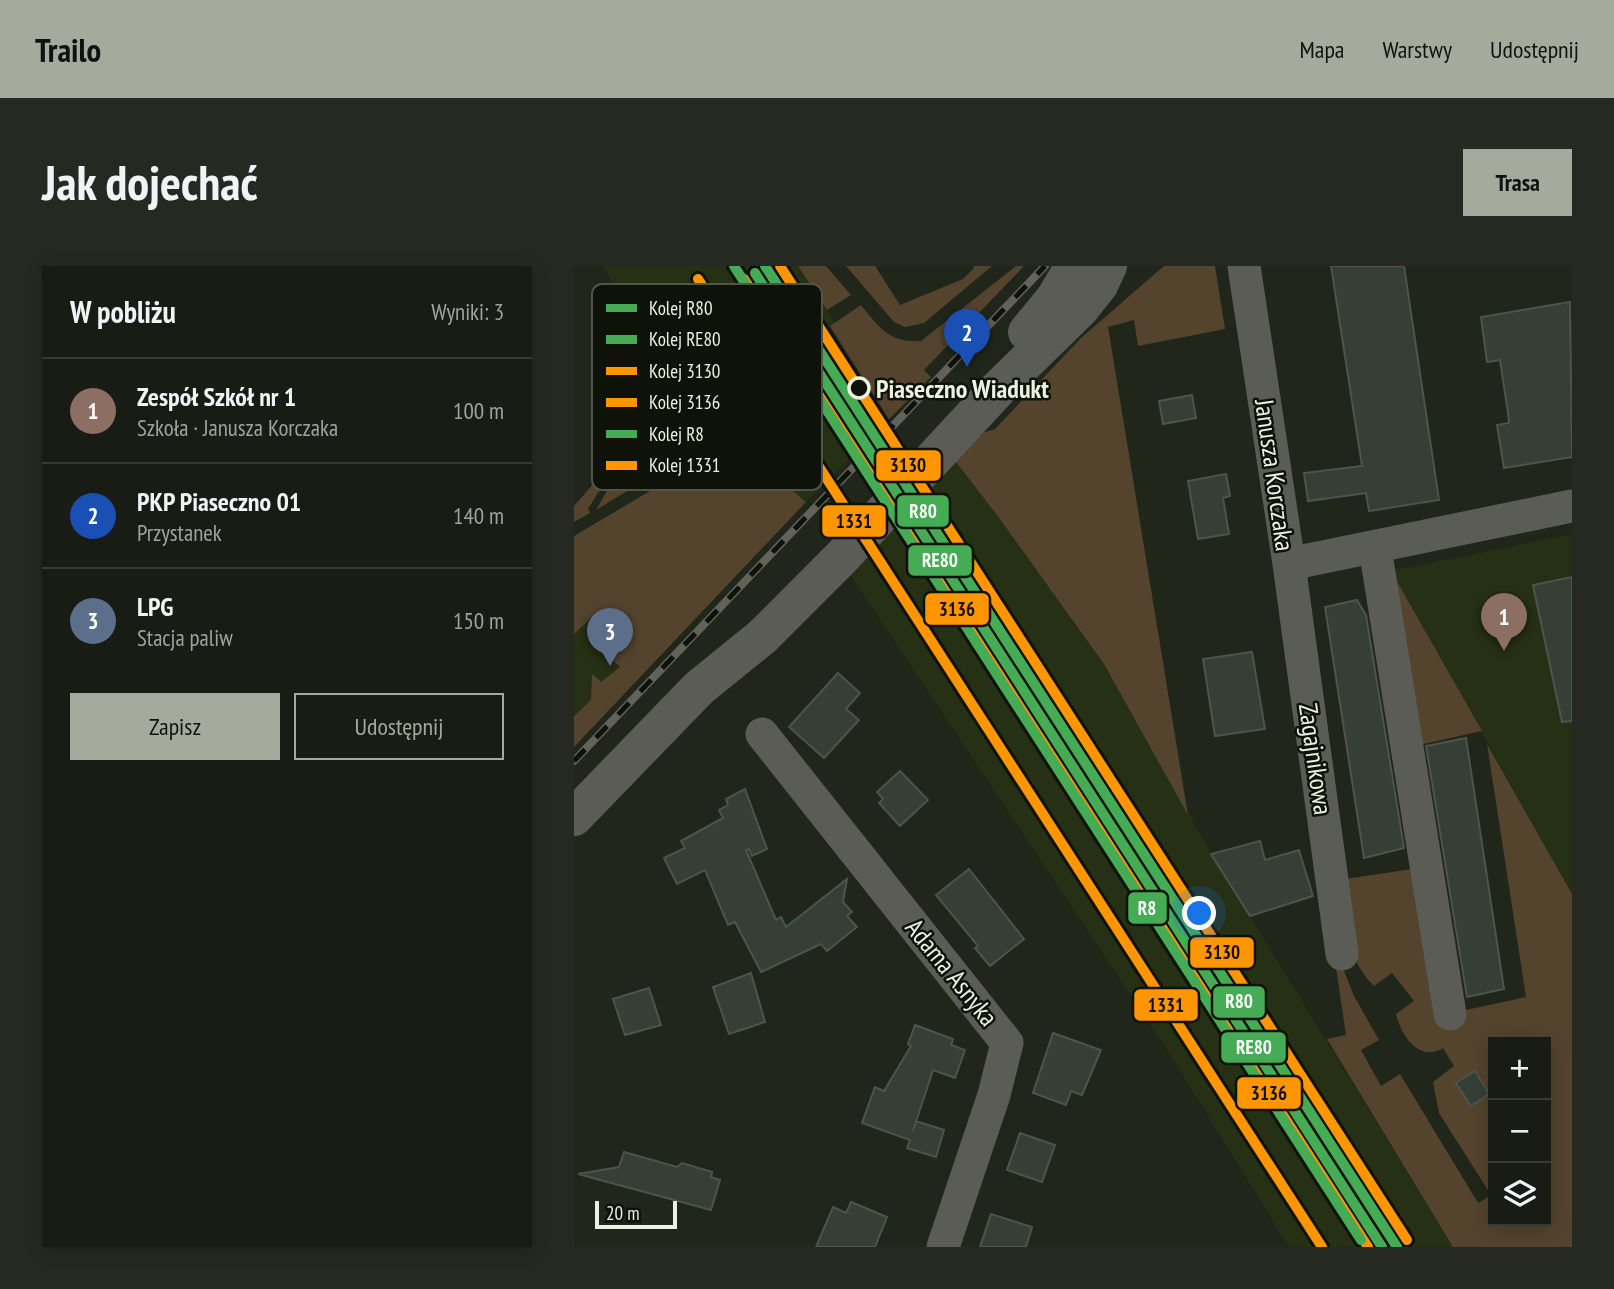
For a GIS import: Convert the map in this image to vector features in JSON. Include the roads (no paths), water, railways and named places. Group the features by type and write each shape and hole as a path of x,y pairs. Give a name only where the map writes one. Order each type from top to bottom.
{"street":[{"name":"Janusza Korczaka","path":"1244,266 1289,564 1572,506"},
{"path":"574,817 699,688 762,637 836,547 958,419 1080,309 1102,271"},
{"path":"1375,548 1450,1014"},
{"name":"Zagajnikowa","path":"1289,564 1342,954"},
{"name":"Adama Asnyka","path":"762,734 1007,1043 994,1095 943,1247"}],"railway":[{"path":"574,761 1045,266"}],"rail line":[{"name":"R8","path":"734,266 746,284"},
{"name":"R80","path":"765,266 777,284"},
{"name":"3130","path":"780,266 792,284"},
{"name":"RE80","path":"755,273 762,284"},
{"name":"1331","path":"698,279 701,284"},
{"name":"3136","path":"744,279 747,284"},
{"name":"3130","path":"822,331 1407,1240"},
{"name":"R80","path":"822,354 1397,1247"},
{"name":"RE80","path":"822,377 1382,1247"},
{"name":"3136","path":"822,400 1368,1247"},
{"name":"R8","path":"822,403 1361,1240"},
{"name":"1331","path":"822,471 1322,1247"}],"place":[{"name":"PKP Piaseczno 01","path":"967,367"},
{"name":"Piaseczno Wiadukt","path":"859,388"},
{"name":"Zespół Szkół nr 1","path":"1504,651"},
{"name":"LPG","path":"610,666"}]}
